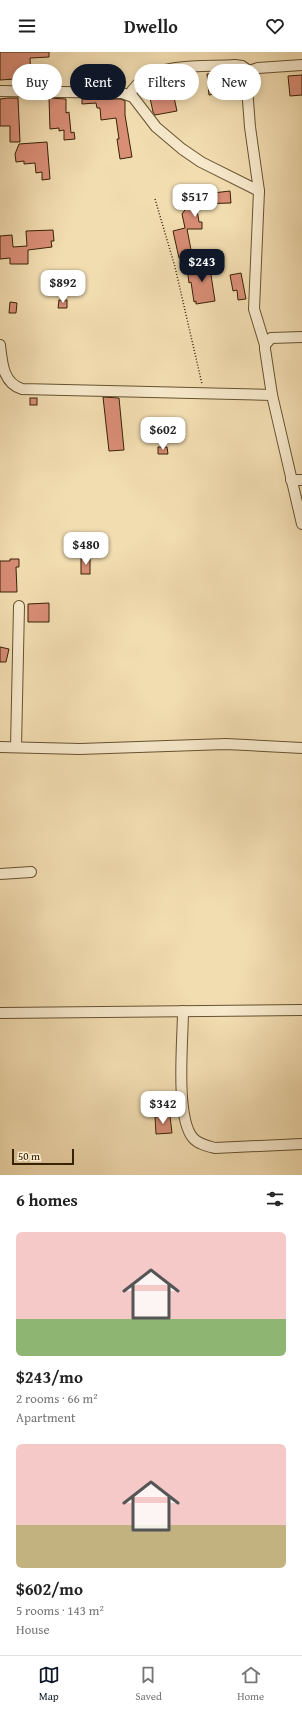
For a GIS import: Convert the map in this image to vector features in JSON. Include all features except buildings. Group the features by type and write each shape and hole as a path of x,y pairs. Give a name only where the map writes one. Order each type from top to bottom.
{"street":[{"path":"261,68 302,65"},
{"path":"129,95 143,79 160,71 177,68 207,66"},
{"path":"0,91 122,93 129,95 133,97 156,127 182,149 200,162 259,191"},
{"path":"248,100 250,128 259,191 254,308 265,345 272,395 302,524"},
{"path":"265,345 271,338 302,337"},
{"path":"0,345 2,364 9,382 15,387 22,389 272,395"},
{"path":"291,480 302,480"},
{"path":"16,747 19,606"},
{"path":"0,747 80,748 226,744 302,748"},
{"path":"0,874 31,872"},
{"path":"0,1013 302,1010"},
{"path":"183,1011 182,1102 187,1129 193,1139 202,1144 215,1148 302,1144"}],"path":[{"path":"155,199 177,274 204,393"}]}
